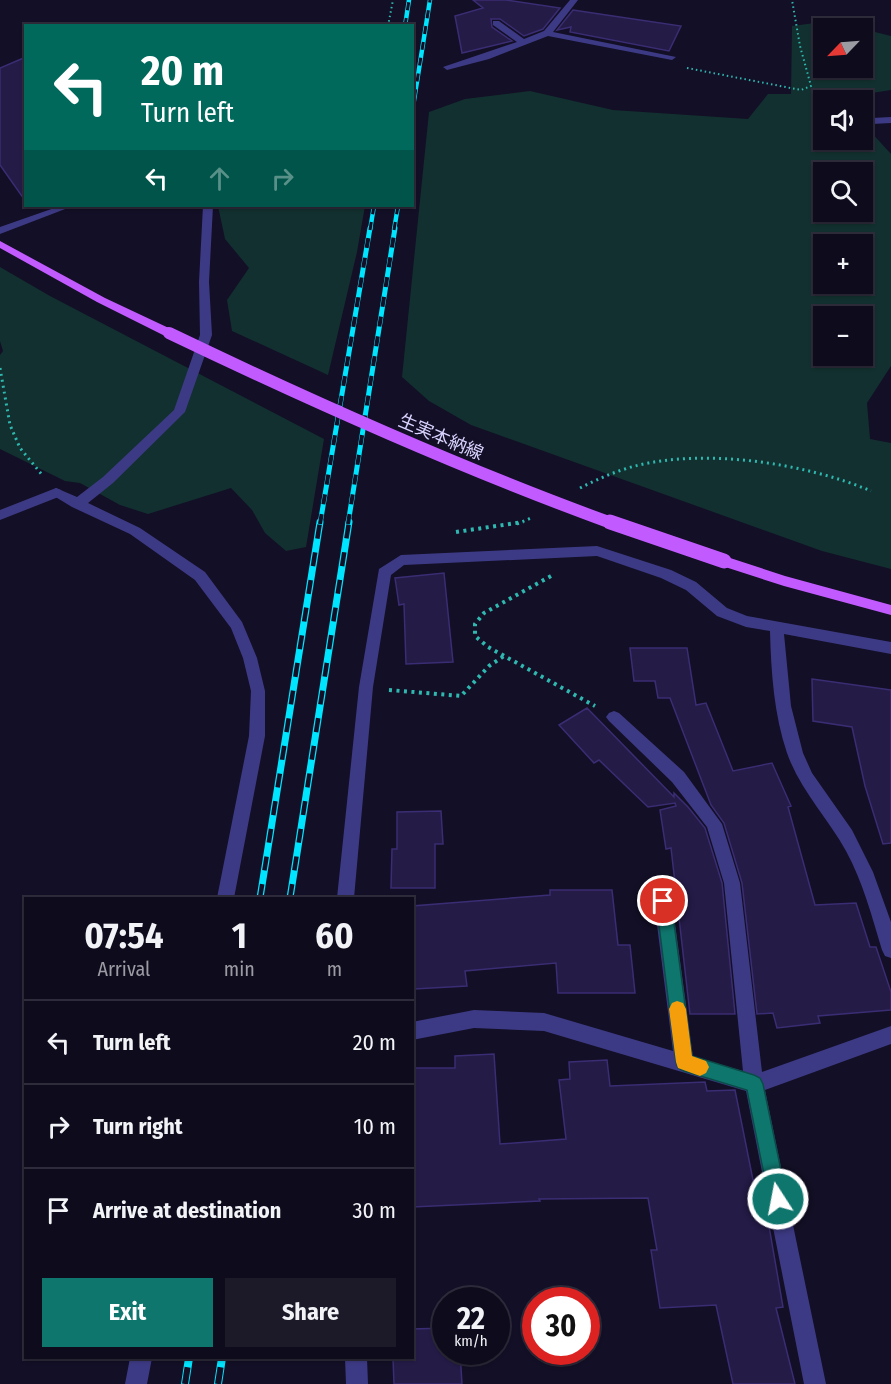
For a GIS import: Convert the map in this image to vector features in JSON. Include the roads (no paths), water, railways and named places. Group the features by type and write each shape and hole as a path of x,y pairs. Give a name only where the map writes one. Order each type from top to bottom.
{"main road":[{"name":"生実本納線","path":"0,244 101,300 271,383 428,453 602,520 784,581 891,609"}],"street":[{"path":"547,33 574,0"},
{"path":"496,23 522,42"},
{"path":"447,68 486,57 547,33 672,57"},
{"path":"636,50 644,38"},
{"path":"873,121 891,120"},
{"path":"0,231 65,207"},
{"path":"77,504 108,480 179,412 206,335 204,282 208,207"},
{"path":"0,515 56,493 135,531 200,576 237,626 250,658 258,691 257,736 226,897"},
{"path":"345,897 366,687 384,573 401,560 597,551 666,574 691,586 722,612 746,621 891,648"},
{"path":"777,626 778,662 785,717 796,756 853,846 872,887 891,950"},
{"path":"614,717 678,777 714,824 732,883 754,1084 815,1384"},
{"path":"663,901 684,1062"},
{"path":"414,1031 474,1019 544,1022 754,1084 891,1035"},
{"path":"136,1384 141,1359"},
{"path":"356,1359 357,1384"}],"railway":[{"path":"405,24 409,0"},
{"path":"414,100 430,0"},
{"path":"370,230 374,207"},
{"path":"394,230 398,207"},
{"path":"320,524 370,228"},
{"path":"348,524 395,228"},
{"path":"260,897 320,522"},
{"path":"290,897 349,522"},
{"path":"185,1384 189,1359"},
{"path":"218,1384 222,1359"}]}
